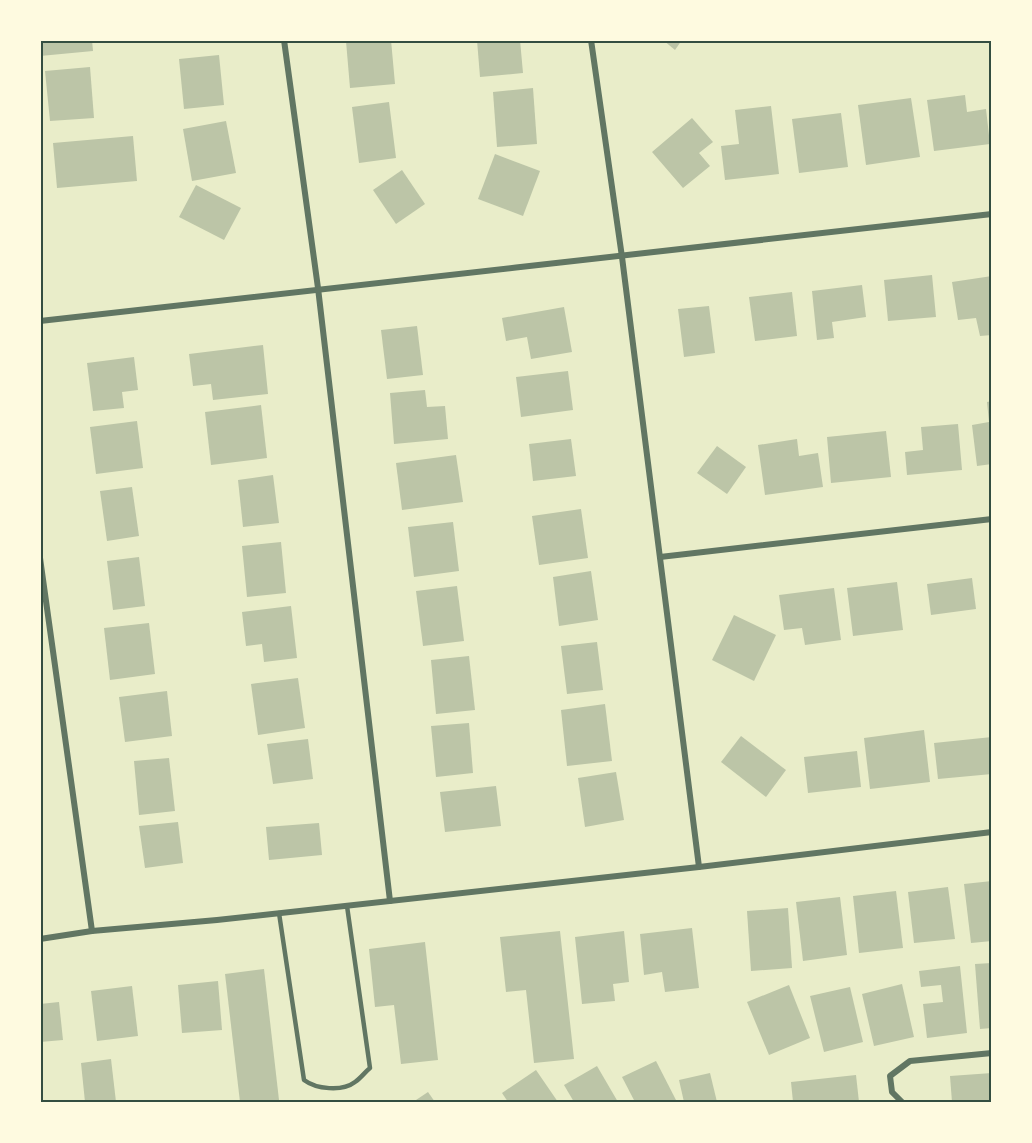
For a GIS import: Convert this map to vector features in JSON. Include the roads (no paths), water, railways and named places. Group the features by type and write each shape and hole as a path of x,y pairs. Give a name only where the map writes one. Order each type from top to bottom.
{"street":[{"path":"284,40 318,288 390,901"},
{"path":"591,40 622,257 699,867"},
{"path":"40,321 992,214"},
{"path":"660,557 992,519"},
{"path":"40,558 92,931"},
{"path":"40,939 92,931 347,906 992,832"},
{"path":"902,1102 892,1092 890,1076 909,1061 992,1053"}],"lane":[{"path":"279,913 303,1080 312,1087 340,1088 354,1083 370,1068 347,906"}]}
